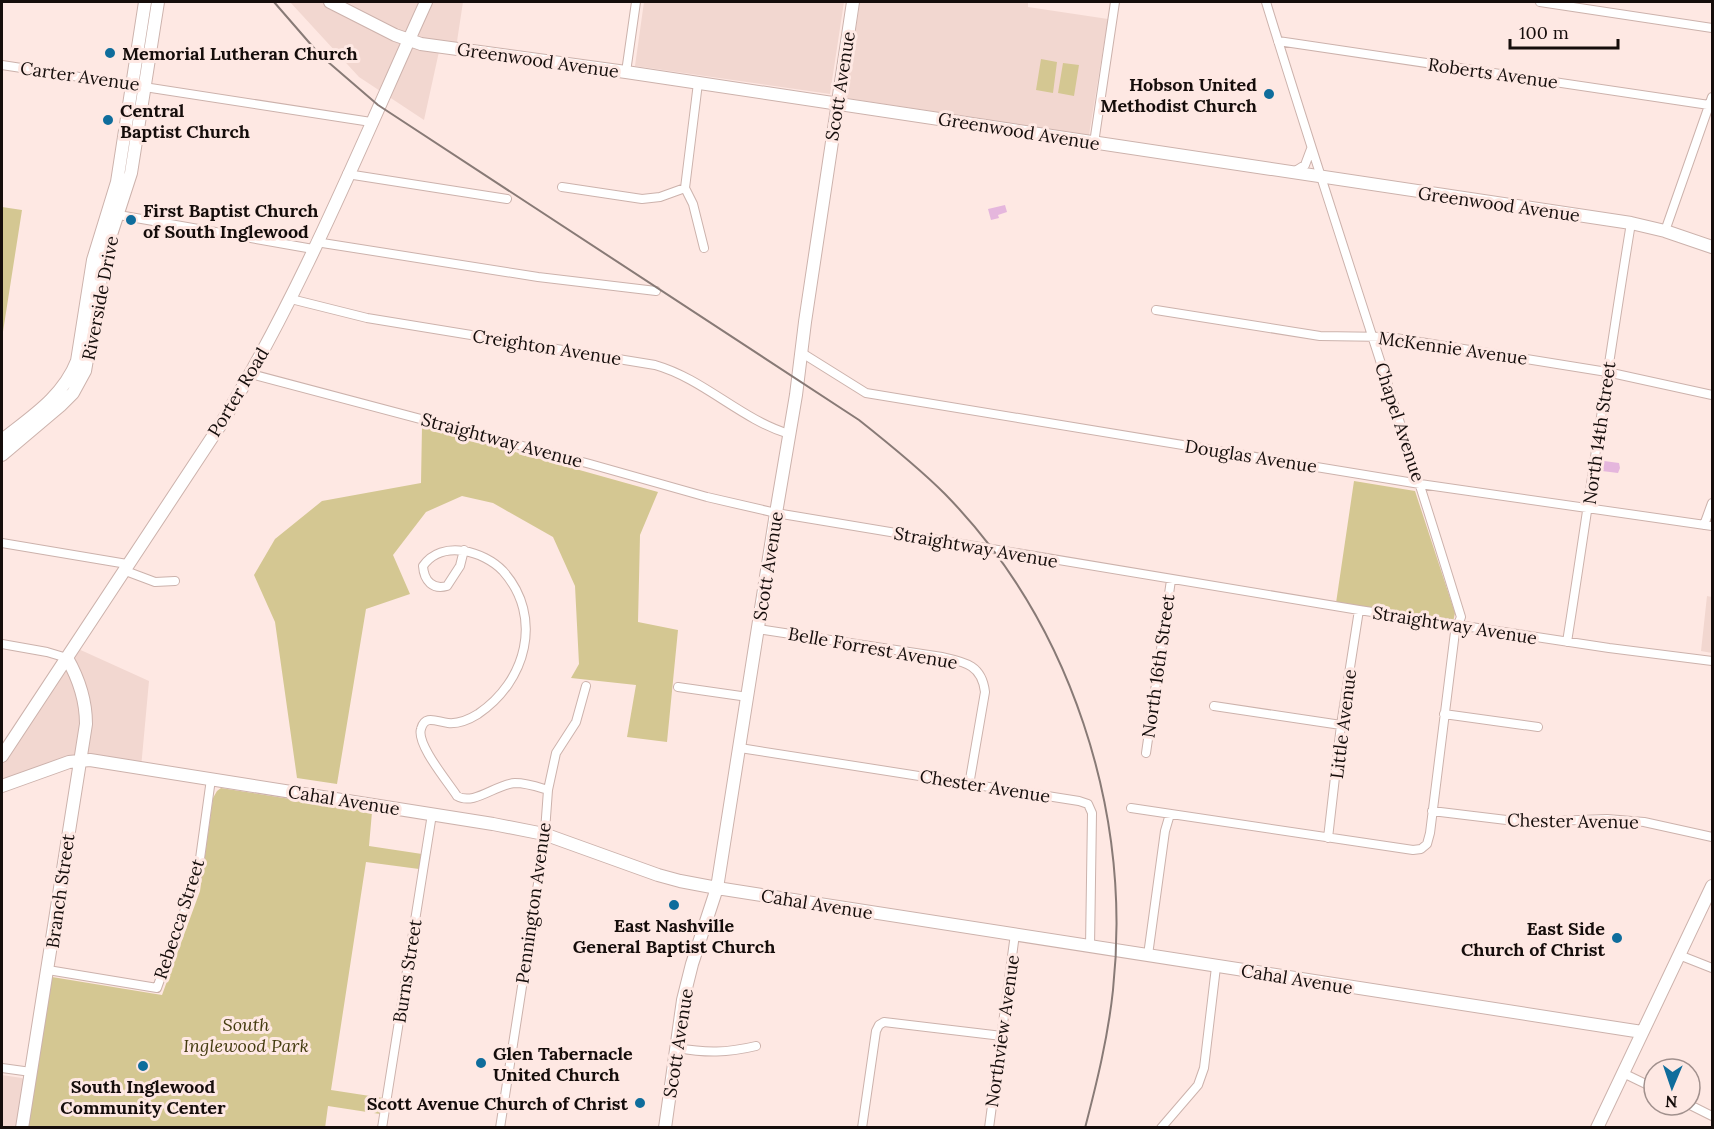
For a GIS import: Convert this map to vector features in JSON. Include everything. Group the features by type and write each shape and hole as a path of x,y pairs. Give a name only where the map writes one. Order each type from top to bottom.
{"street":[{"name":"Riverside Drive","path":"2,455 73,393 80,369 93,260 131,173 144,86 145,2"},
{"name":"Riverside Drive","path":"113,214 131,84 158,2"},
{"name":"Greenwood Avenue","path":"330,2 344,5 408,40 1631,224 1665,231 1713,248"},
{"name":"Porter Road","path":"2,756 219,427 251,374 291,299 426,2"},
{"path":"626,72 636,2"},
{"name":"Scott Avenue","path":"665,1128 683,1000 692,964 717,888 802,353 853,2"},
{"path":"1094,143 1115,2"},
{"name":"Chapel Avenue","path":"1266,2 1461,617 1455,632 1426,844 1421,849 1413,850 1328,838"},
{"path":"1540,2 1713,28"},
{"name":"Roberts Avenue","path":"1278,41 1711,101"},
{"name":"Carter Avenue","path":"2,65 371,122"},
{"path":"698,83 685,188 693,204 704,248"},
{"path":"1665,231 1711,101"},
{"path":"1292,173 1305,165 1311,149"},
{"path":"347,174 507,199"},
{"path":"562,187 642,199 660,197 685,188"},
{"path":"113,214 315,246 656,291"},
{"name":"North 14th Street","path":"1567,642 1631,224"},
{"name":"Creighton Avenue","path":"291,299 367,318 674,370 770,428 789,434"},
{"name":"McKennie Avenue","path":"1156,309 1320,336 1389,337 1607,372 1713,395"},
{"name":"Douglas Avenue","path":"802,353 866,393 1420,484 1708,526"},
{"name":"Riverside Drive","path":"2,441 55,396 71,376 80,369"},
{"name":"Straightway Avenue","path":"251,374 707,497 776,513 1359,610 1713,662"},
{"path":"1708,526 1713,503"},
{"path":"2,543 125,567 155,582 175,581"},
{"path":"464,550 460,566 447,586 441,588 427,581 423,567 427,560 447,552 464,550 484,556 497,565 515,589 525,616 525,648 520,666 512,681 492,704 460,722 448,723 432,719 426,721 421,727 420,741 457,796 463,800 471,799 503,785 517,783 548,790"},
{"name":"North 16th Street","path":"1146,753 1171,580"},
{"name":"Little Avenue","path":"1328,838 1341,725 1359,610"},
{"name":"Belle Forrest Avenue","path":"758,629 942,657 961,661 972,667 980,673 984,681 985,692 969,784"},
{"path":"2,644 67,658"},
{"name":"Branch Street","path":"22,1128 86,724 86,710 77,676 67,658"},
{"name":"Pennington Avenue","path":"500,1128 544,834 548,790 556,753 576,722 586,686"},
{"path":"678,687 748,697"},
{"path":"1214,706 1341,725"},
{"path":"1444,714 1538,727"},
{"name":"Chester Avenue","path":"740,748 1088,804 1092,813 1090,947"},
{"name":"Cahal Avenue","path":"2,786 80,760 90,760 494,824 544,834 658,875 717,888 1642,1032"},
{"name":"Rebecca Street","path":"48,970 157,988 198,873 211,779"},
{"path":"1131,808 1328,838"},
{"name":"Chester Avenue","path":"1432,811 1523,822 1607,819 1644,822 1713,837"},
{"name":"Burns Street","path":"382,1128 432,814"},
{"path":"1148,955 1165,831 1170,814"},
{"path":"1597,1128 1713,886"},
{"name":"Northview Avenue","path":"989,1128 1015,934"},
{"path":"1679,954 1713,968"},
{"path":"1161,1128 1190,1097 1201,1077 1216,967"},
{"path":"862,1128 876,1030 879,1025 884,1022 1002,1036"},
{"path":"677,1048 702,1052 731,1052 756,1046"},
{"path":"2,1068 31,1072"},
{"path":"1623,1073 1642,1082"}],"shaded area":[{"path":"290,2 330,2 344,7 344,2 463,2 456,48 440,47 424,120 359,77"},
{"path":"644,2 844,2 830,94 635,66"},
{"path":"860,2 1028,2 1028,7 1108,19 1089,135 845,98"},
{"path":"1005,205 1007,212 991,220 988,209"},
{"path":"1604,461 1619,463 1618,473 1602,471"},
{"path":"1707,596 1712,597 1712,653 1701,651"},
{"path":"74,647 149,681 141,768 90,760 2,786 2,756"},
{"path":"2,1075 22,1078 25,1081 19,1127 2,1127"}],"green space":[{"path":"1041,59 1057,62 1053,93 1036,90"},
{"path":"1063,63 1079,65 1074,96 1058,93"},
{"path":"2,207 22,210 2,338"},
{"path":"422,426 658,492 640,535 638,622 678,630 667,742 627,737 636,685 571,678 579,664 575,586 553,537 493,503 462,496 426,512 393,555 410,594 366,609 337,784 297,778 275,622 254,575 275,539 322,501 421,483"},
{"path":"1354,481 1415,491 1455,613 1453,622 1336,603"},
{"name":"South Inglewood Park","path":"221,788 372,812 369,846 422,854 419,869 366,862 331,1090 383,1098 380,1114 328,1106 325,1128 27,1128 52,977 162,995 200,891 213,798"}],"railway":[{"path":"274,2 320,55 378,105 859,420 935,484 989,545 1027,601 1059,660 1083,723 1101,788 1112,855 1116,923 1113,990 1102,1059 1085,1128"}],"place":[{"name":"Memorial Lutheran Church","path":"110,53"},
{"name":"Hobson United Methodist Church","path":"1269,94"},
{"name":"Central Baptist Church","path":"108,120"},
{"name":"First Baptist Church of South Inglewood","path":"131,220"},
{"name":"East Nashville General Baptist Church","path":"674,905"},
{"name":"East Side Church of Christ","path":"1617,938"},
{"name":"Glen Tabernacle United Church","path":"481,1063"},
{"name":"South Inglewood Community Center","path":"143,1066"},
{"name":"Scott Avenue Church of Christ","path":"640,1103"}]}
